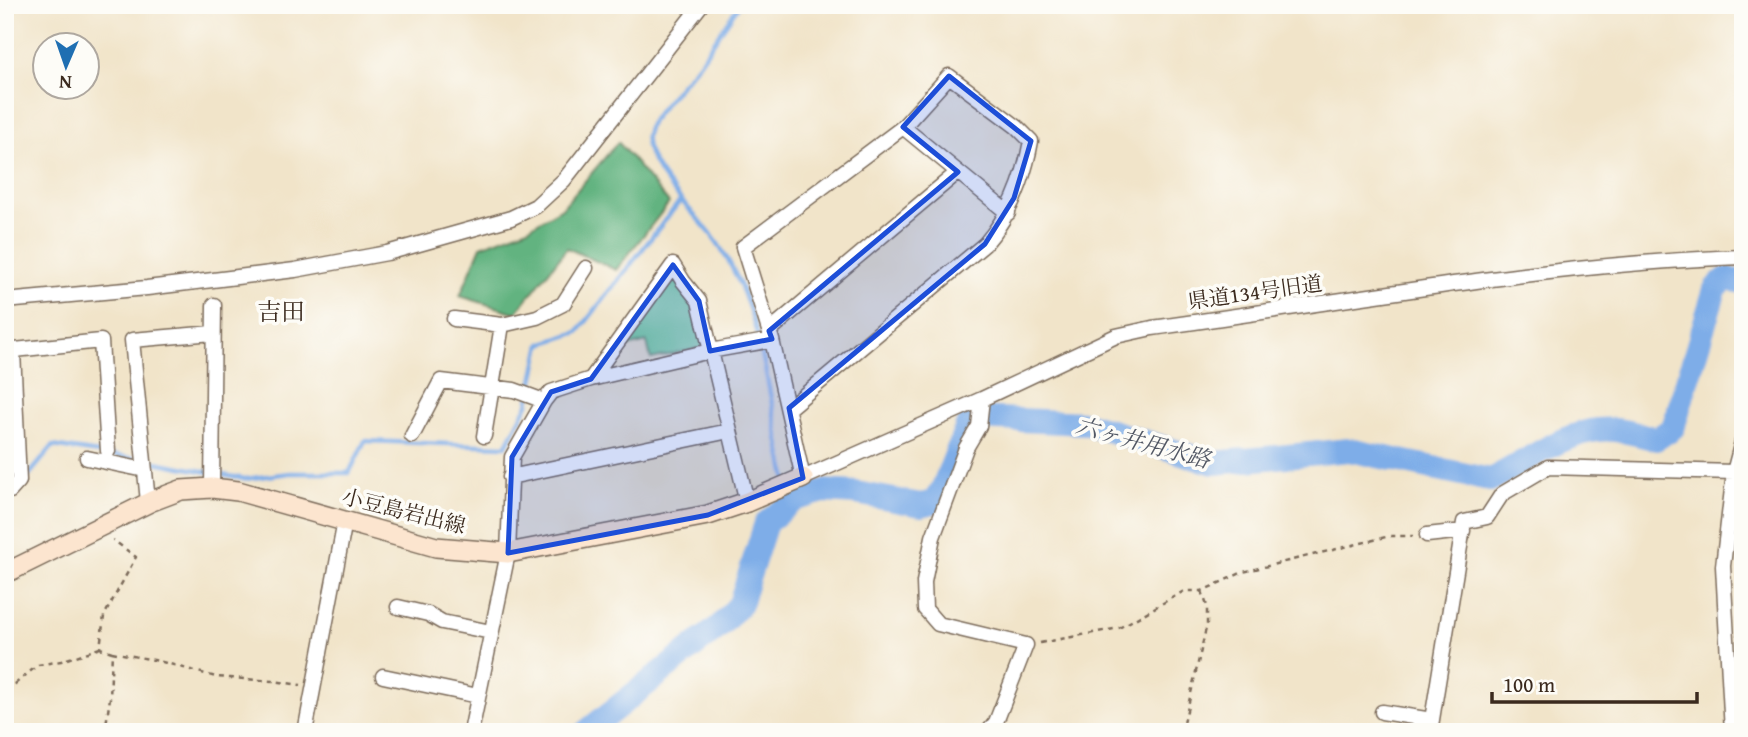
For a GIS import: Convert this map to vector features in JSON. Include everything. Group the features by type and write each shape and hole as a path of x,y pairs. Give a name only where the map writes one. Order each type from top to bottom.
{"main road":[{"name":"小豆島岩出線","path":"5,571 12,570 148,502 212,477 238,491 436,547 508,553 708,515 803,478"}],"street":[{"path":"5,301 147,289 295,270 387,253 511,218 536,205 564,180 701,5"},
{"path":"789,408 985,244 1008,213 1025,173 1031,141 1017,127 949,76 903,127 743,247 764,339 789,408 803,478"},
{"path":"903,127 1008,213"},
{"path":"412,436 441,381 492,387 535,397 591,379 764,339 958,172"},
{"name":"県道134号旧道","path":"803,478 981,413 1116,336 1152,328 1552,271 1628,263 1743,257"},
{"path":"591,379 673,265 699,301 747,502"},
{"path":"454,319 502,325 537,317 563,304 586,268"},
{"path":"212,477 214,305"},
{"path":"484,436 502,325"},
{"path":"148,502 132,340 213,333"},
{"path":"5,492 10,491 19,481 9,351 101,341 108,451"},
{"path":"471,732 508,553 512,457 535,397"},
{"path":"981,413 933,537 924,582 925,609 939,624 1026,645 996,722 988,732"},
{"path":"510,478 729,431"},
{"path":"1732,732 1723,566 1734,472 1743,438"},
{"path":"87,457 144,463"},
{"path":"1382,712 1431,726 1464,522 1487,517 1502,494 1548,467 1734,472"},
{"path":"305,732 345,521"},
{"path":"1427,535 1463,531"},
{"path":"398,607 428,614 442,622 491,632"},
{"path":"383,676 478,696"}],"path":[{"path":"96,527 136,557 104,616 100,648"},
{"path":"1026,645 1119,628 1184,592 1202,591 1243,572 1390,536 1427,535"},
{"path":"1182,732 1207,624 1207,606 1202,591"},
{"path":"5,687 15,684 38,664 61,661 100,648 216,677 273,681 315,688"},
{"path":"105,732 112,652"}],"highlighted area":[{"path":"949,76 1031,141 1014,198 985,244 789,408 803,478 708,515 508,553 512,457 551,392 591,379 673,265 699,301 710,351 772,339 769,331 958,172 903,127"}],"green space":[{"path":"618,142 669,203 616,270 567,248 516,313 460,296 481,246 526,229 562,208"},
{"path":"671,275 695,303 704,343 701,348 651,359 647,342 616,350"}],"waterway":[{"path":"739,5 700,62 654,118 646,134 647,146 660,173 711,234 729,261 743,291 762,353 787,481"},
{"path":"24,481 53,446 245,479 289,473 349,473 365,441 506,446 528,404 541,344 578,332 680,201"},
{"name":"六ヶ井用水路","path":"586,732 720,626 740,604 766,523 796,499 824,491 856,493 921,505 934,502 942,490 968,424 976,418 1085,423 1214,463 1349,450 1490,480 1556,443 1584,433 1612,430 1656,439 1673,428 1715,289 1726,279 1743,282"},
{"path":"789,489 792,502"}],"district":[{"name":"吉田","path":"281,311"}]}
